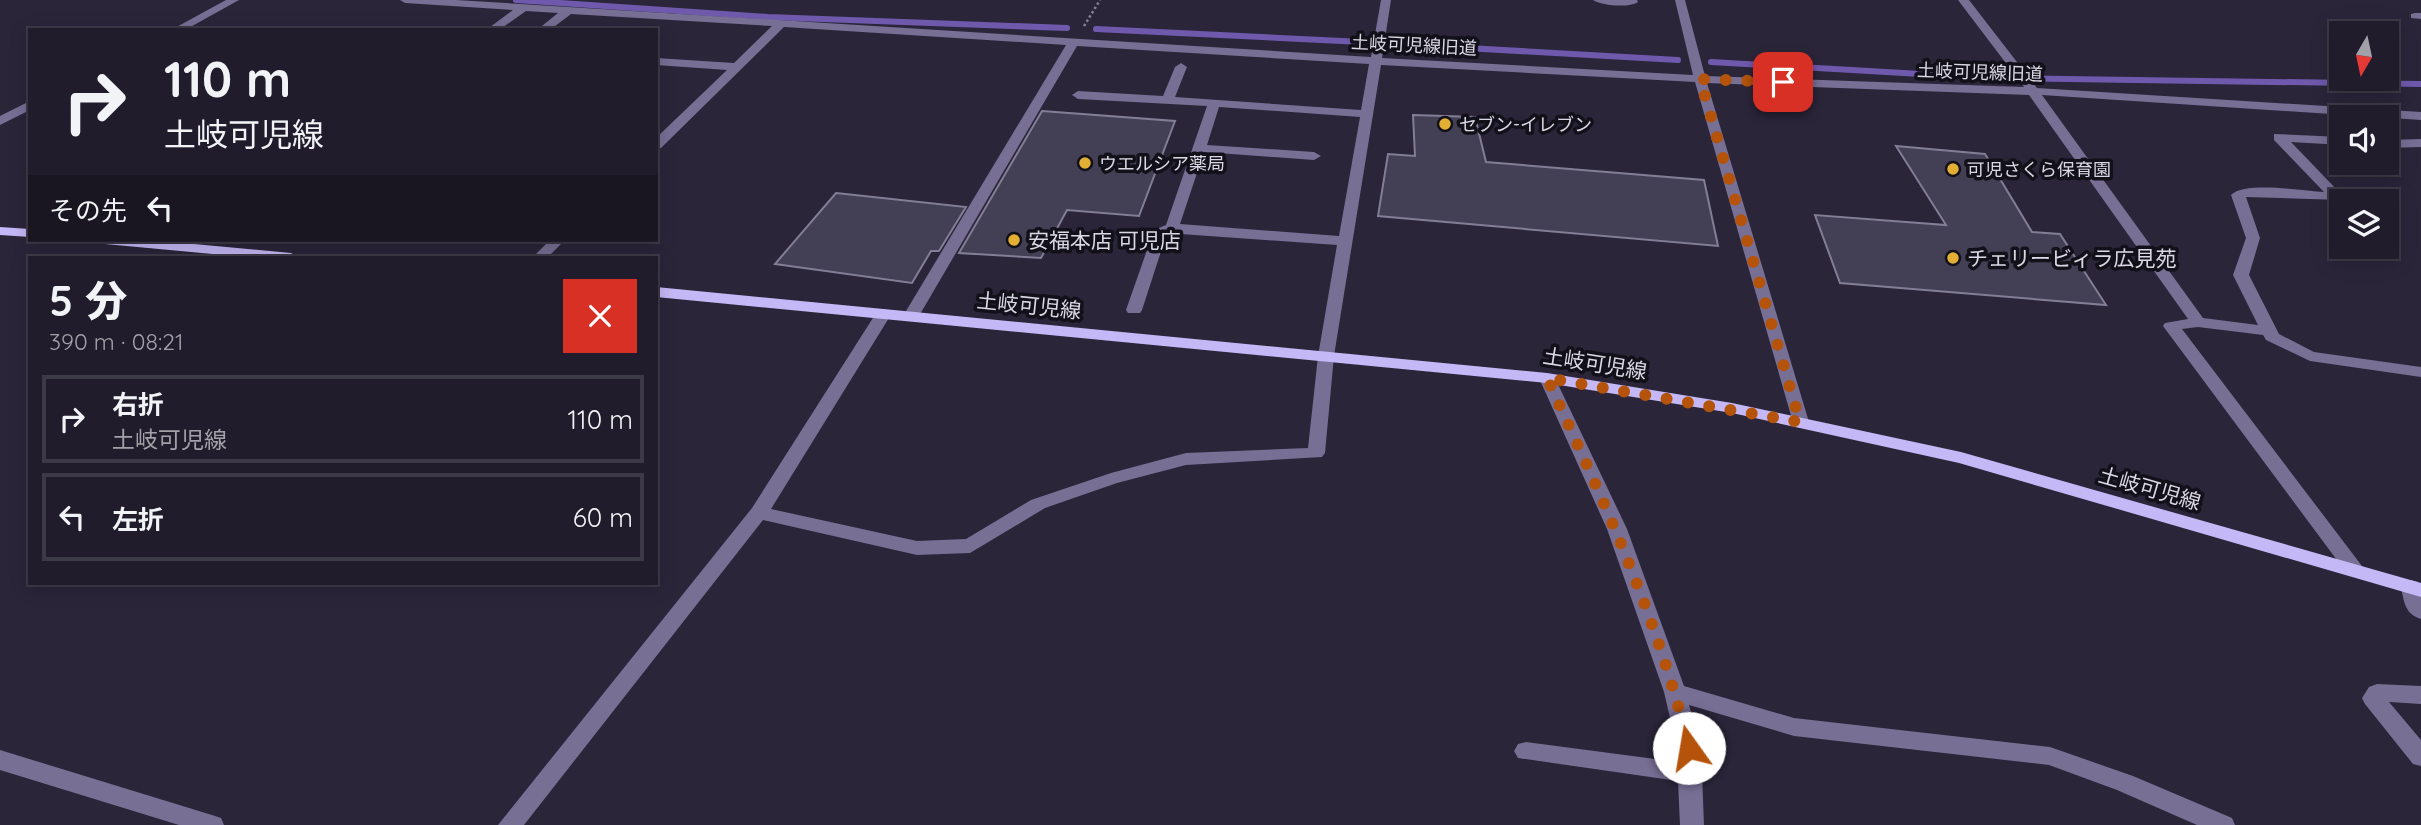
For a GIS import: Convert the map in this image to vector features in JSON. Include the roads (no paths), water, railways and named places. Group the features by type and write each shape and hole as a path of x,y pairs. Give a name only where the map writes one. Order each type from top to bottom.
{"main road":[{"path":"0,231 28,233"},
{"path":"153,242 283,256"},
{"name":"土岐可児線","path":"658,292 1547,378 1800,422 1961,458 2416,589"}],"street":[{"path":"180,28 234,0"},
{"name":"土岐可児線旧道","path":"405,0 1700,79 2030,88 2421,116"},
{"path":"759,513 917,548 970,546 1038,504 1111,479 1186,459 1316,453 1326,356 1386,0"},
{"path":"1598,0 1633,2"},
{"path":"1680,0 1700,79 1800,422"},
{"path":"1963,0 2030,88 2198,322"},
{"path":"494,28 523,8"},
{"path":"545,28 568,11"},
{"path":"658,143 782,24"},
{"path":"911,316 1073,42"},
{"path":"658,61 737,67"},
{"path":"1168,100 1181,67"},
{"path":"1078,94 1368,114"},
{"path":"1172,228 1214,103"},
{"path":"0,121 28,106"},
{"path":"2329,140 2278,137 2336,197 2248,192 2238,195 2253,238 2241,275 2272,337 2310,356 2421,372"},
{"path":"2399,144 2421,143"},
{"path":"1199,148 1314,156"},
{"path":"1134,310 1161,230 1172,228 1346,242"},
{"path":"541,256 556,242"},
{"path":"510,825 759,513 884,313"},
{"path":"2268,331 2198,322 2171,326 2355,570"},
{"path":"1547,378 1617,529 1675,692 1689,748 1692,825"},
{"path":"2416,589 2416,607 2421,611"},
{"path":"1675,692 1794,727 2050,756 2125,783 2223,825"},
{"path":"2421,695 2377,693 2373,698 2421,757"},
{"path":"1526,751 1690,773"},
{"path":"0,760 212,825"}],"waterway":[{"path":"516,0 768,17 1067,28"},
{"path":"1096,29 1362,42"},
{"path":"1396,44 1678,60"},
{"path":"1711,62 1990,78 2421,84"}],"place":[{"name":"セブン-イレブン","path":"1445,124"},
{"name":"ウエルシア薬局","path":"1085,163"},
{"name":"可児さくら保育園","path":"1953,169"},
{"name":"安福本店 可児店","path":"1014,240"},
{"name":"チェリービィラ広見苑","path":"1953,258"}]}
